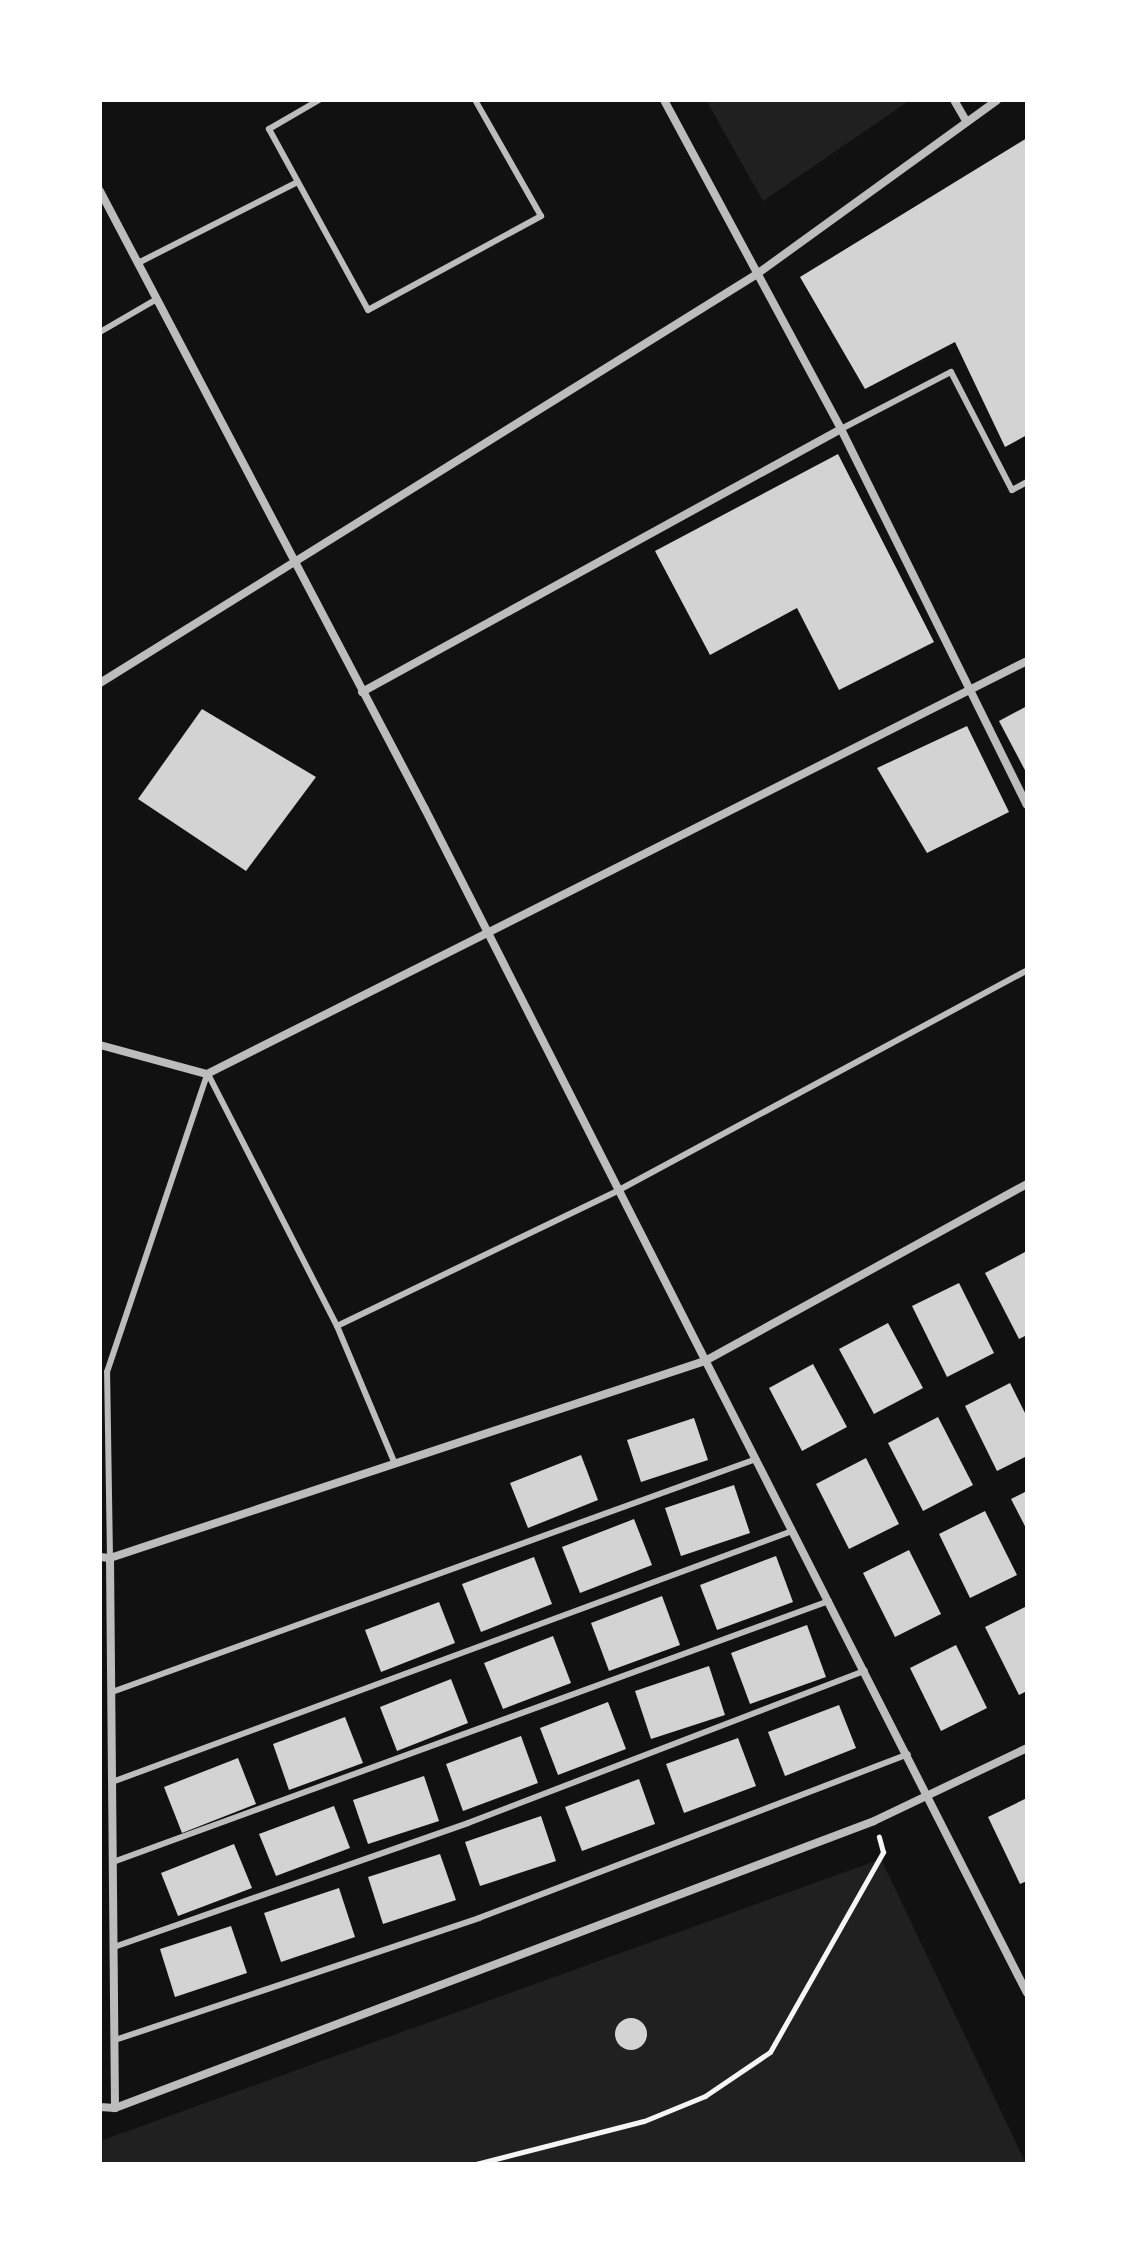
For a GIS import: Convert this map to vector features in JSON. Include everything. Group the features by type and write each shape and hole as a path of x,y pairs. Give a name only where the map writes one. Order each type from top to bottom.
{"street":[{"path":"664,100 841,429 1027,805"},
{"path":"954,100 966,121"},
{"path":"100,683 293,560 757,274 997,100"},
{"path":"100,191 490,937 1027,1993"},
{"path":"362,692 841,429"},
{"path":"100,1045 207,1074 490,937 1027,661"},
{"path":"100,1557 110,1558 705,1361 1027,1184"},
{"path":"110,1558 115,2108"},
{"path":"100,2107 115,2108 874,1821 930,1797 1027,1748"}],"lane":[{"path":"319,100 269,129 368,310 541,216 475,100"},
{"path":"138,263 298,182"},
{"path":"100,332 157,299"},
{"path":"841,429 951,372 1012,490 1027,482"},
{"path":"337,1326 619,1190 1027,970"},
{"path":"207,1074 337,1326 395,1464"},
{"path":"110,1558 104,1372 207,1074"},
{"path":"112,1692 756,1459"},
{"path":"112,1782 792,1531"},
{"path":"113,1862 829,1601"},
{"path":"114,1947 468,1823 865,1671"},
{"path":"115,2040 479,1918 908,1754"}],"path":[{"path":"476,2164 644,2121 705,2096 770,2052 883,1852 874,1821"}],"shaded area":[{"path":"706,100 910,100 763,201"},
{"path":"881,1859 1025,2162 100,2164 100,2141"}],"building":[{"path":"1027,138 1027,435 1005,447 955,342 865,389 800,277"},
{"path":"838,454 934,642 839,690 797,608 710,655 655,551"},
{"path":"1027,706 1027,774 999,721"},
{"path":"202,709 316,777 246,871 138,799"},
{"path":"967,726 1009,812 927,853 877,768"},
{"path":"1027,1251 1027,1335 1019,1339 985,1273"},
{"path":"959,1283 994,1353 947,1377 912,1306"},
{"path":"888,1323 923,1388 874,1414 839,1349"},
{"path":"813,1364 847,1427 802,1451 769,1388"},
{"path":"1010,1383 1027,1417 1027,1456 997,1471 965,1406"},
{"path":"938,1417 973,1485 923,1511 888,1443"},
{"path":"694,1418 708,1460 641,1482 627,1440"},
{"path":"581,1455 598,1500 528,1528 510,1483"},
{"path":"866,1458 899,1524 849,1549 816,1484"},
{"path":"734,1485 750,1533 681,1556 665,1508"},
{"path":"1027,1491 1027,1530 1011,1499"},
{"path":"985,1511 1017,1575 970,1598 939,1534"},
{"path":"634,1519 652,1565 580,1593 562,1547"},
{"path":"909,1550 941,1614 895,1637 863,1573"},
{"path":"776,1556 793,1602 717,1630 700,1585"},
{"path":"534,1557 552,1604 481,1632 462,1584"},
{"path":"662,1596 680,1645 609,1671 591,1623"},
{"path":"439,1602 455,1643 381,1672 365,1630"},
{"path":"1027,1606 1027,1691 1019,1695 985,1627"},
{"path":"807,1625 826,1677 750,1704 731,1653"},
{"path":"553,1636 571,1683 503,1709 484,1663"},
{"path":"956,1645 987,1708 941,1731 910,1668"},
{"path":"709,1666 725,1715 651,1739 635,1691"},
{"path":"451,1679 468,1723 397,1751 380,1707"},
{"path":"608,1702 626,1749 558,1775 540,1728"},
{"path":"839,1705 856,1748 785,1776 768,1732"},
{"path":"345,1717 363,1763 289,1790 273,1744"},
{"path":"521,1736 538,1783 463,1811 446,1764"},
{"path":"738,1738 756,1786 684,1813 666,1764"},
{"path":"238,1758 256,1804 182,1833 164,1787"},
{"path":"424,1776 439,1821 368,1844 353,1800"},
{"path":"639,1779 655,1824 582,1851 565,1807"},
{"path":"1027,1798 1027,1881 1020,1884 988,1817"},
{"path":"334,1806 350,1848 276,1876 259,1834"},
{"path":"541,1816 556,1861 480,1886 465,1842"},
{"path":"234,1844 252,1888 178,1916 161,1873"},
{"path":"440,1854 456,1900 383,1924 368,1877"},
{"path":"339,1888 355,1937 281,1962 264,1913"},
{"path":"231,1926 247,1973 175,1997 160,1949"},
{"path":"631,2018 643,2022 647,2034 643,2046 631,2050 619,2046 615,2034 619,2022"}]}
